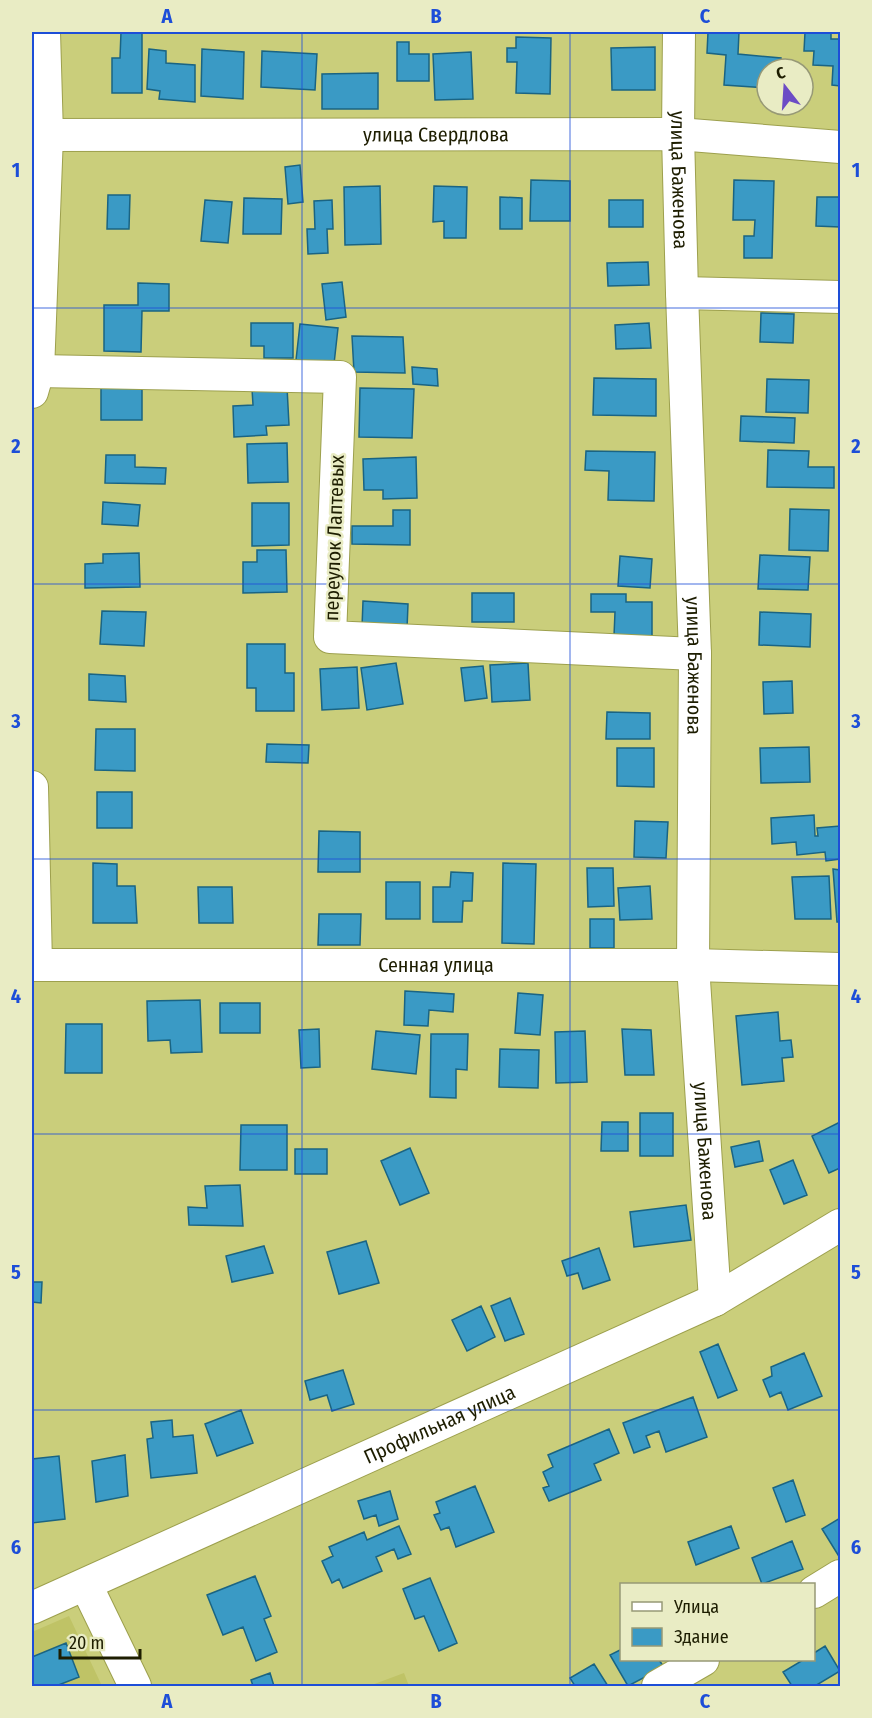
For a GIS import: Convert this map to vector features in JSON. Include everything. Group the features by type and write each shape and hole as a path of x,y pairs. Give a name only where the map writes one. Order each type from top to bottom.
{"street":[{"path":"35,381 39,135 44,32"},
{"name":"улица Баженова","path":"679,32 678,134 682,294 695,654 693,965 715,1300"},
{"name":"улица Свердлова","path":"39,135 678,134 840,147"},
{"path":"682,294 840,297"},
{"name":"переулок Лаптевых","path":"35,381 340,377 330,637 695,654"},
{"path":"32,787 34,965"},
{"name":"Сенная улица","path":"34,965 693,965 840,969"},
{"name":"Профильная улица","path":"32,1608 715,1300 840,1225"},
{"path":"815,1591 840,1576"},
{"path":"86,1585 135,1686"},
{"path":"658,1686 700,1661"}],"shaded area":[{"path":"69,1616 102,1686 32,1686 32,1632"},
{"path":"404,1673 409,1686 369,1686"}],"building":[{"path":"121,32 142,32 142,93 112,93 112,58 120,58"},
{"path":"708,32 739,32 738,54 770,57 755,57 755,87 724,85 726,55 707,53"},
{"path":"805,32 831,32 831,39 840,39 840,86 832,85 833,66 815,65 814,51 804,51"},
{"path":"516,37 551,38 550,94 516,93 517,62 507,62 507,48 516,48"},
{"path":"397,42 409,42 409,54 429,54 429,81 397,81"},
{"path":"655,47 655,90 612,90 611,48"},
{"path":"149,49 166,51 166,63 195,65 195,102 159,99 160,91 147,89"},
{"path":"202,49 244,52 243,99 201,96"},
{"path":"262,51 317,54 315,90 261,87"},
{"path":"471,52 473,99 435,100 433,54"},
{"path":"378,73 378,109 322,109 322,74"},
{"path":"300,165 303,202 288,204 285,167"},
{"path":"531,180 570,181 570,221 530,221"},
{"path":"734,180 774,181 772,258 744,258 744,236 754,236 755,220 733,220"},
{"path":"380,186 381,244 345,245 344,187"},
{"path":"434,186 467,187 466,238 444,238 444,221 433,222"},
{"path":"108,195 130,195 129,229 107,229"},
{"path":"500,197 522,198 522,229 500,229"},
{"path":"817,197 840,197 840,227 816,226"},
{"path":"244,198 282,199 281,234 243,234"},
{"path":"205,200 232,202 228,243 201,241"},
{"path":"332,200 333,229 327,229 328,253 308,254 307,229 315,229 314,201"},
{"path":"609,200 643,200 643,227 609,227"},
{"path":"648,262 649,285 608,286 607,263"},
{"path":"342,282 346,317 326,320 322,284"},
{"path":"138,283 169,284 169,311 142,311 141,352 104,351 104,305 138,305"},
{"path":"761,313 794,314 793,343 760,342"},
{"path":"251,323 293,323 293,358 264,358 264,346 251,346"},
{"path":"649,323 651,348 616,349 615,325"},
{"path":"300,324 338,328 334,364 296,360"},
{"path":"352,336 403,337 405,373 354,372"},
{"path":"412,367 437,369 438,386 413,384"},
{"path":"594,378 656,379 656,416 593,415"},
{"path":"767,379 809,380 808,413 766,412"},
{"path":"101,387 142,387 142,420 101,420"},
{"path":"287,387 289,425 266,426 267,435 234,437 233,406 253,405 252,389"},
{"path":"360,388 414,389 412,438 359,437"},
{"path":"741,416 795,418 794,443 740,441"},
{"path":"287,443 288,482 248,483 247,444"},
{"path":"768,450 809,451 808,467 834,467 834,488 767,487"},
{"path":"586,451 655,452 654,501 608,500 609,471 585,470"},
{"path":"106,455 135,455 135,467 166,468 165,484 105,483"},
{"path":"416,457 417,498 383,499 383,490 364,490 363,459"},
{"path":"103,502 140,505 138,526 102,524"},
{"path":"252,503 289,503 289,545 252,546"},
{"path":"790,509 829,510 828,551 789,550"},
{"path":"393,510 410,510 410,545 352,544 352,526 393,526"},
{"path":"257,550 286,550 287,592 243,593 243,562 257,562"},
{"path":"139,553 140,587 85,588 85,564 103,563 103,554"},
{"path":"760,555 810,557 808,590 758,589"},
{"path":"620,556 652,559 650,588 618,586"},
{"path":"472,593 514,593 514,622 472,622"},
{"path":"591,594 626,594 626,602 652,602 652,637 614,636 615,612 591,612"},
{"path":"363,601 408,604 407,629 362,627"},
{"path":"102,611 146,612 144,646 100,644"},
{"path":"760,612 811,614 810,647 759,645"},
{"path":"247,644 285,644 285,673 294,673 294,711 256,711 256,688 247,688"},
{"path":"396,663 403,704 367,710 361,668"},
{"path":"528,663 530,700 492,702 490,665"},
{"path":"483,666 487,698 465,701 461,668"},
{"path":"357,667 359,708 322,710 320,669"},
{"path":"89,674 125,676 126,702 89,700"},
{"path":"792,681 793,713 764,714 763,682"},
{"path":"607,712 650,713 650,739 606,739"},
{"path":"96,729 135,729 135,771 95,770"},
{"path":"267,744 309,745 308,763 266,762"},
{"path":"809,747 810,782 761,783 760,748"},
{"path":"617,748 654,748 654,787 617,786"},
{"path":"97,792 132,792 132,828 97,828"},
{"path":"814,815 815,836 818,836 817,828 840,826 840,859 826,861 825,852 797,855 796,842 772,844 771,818"},
{"path":"635,821 668,822 666,858 634,857"},
{"path":"319,831 360,832 360,872 318,872"},
{"path":"93,863 117,864 117,886 135,886 137,923 93,923"},
{"path":"503,863 536,864 534,944 502,943"},
{"path":"587,868 613,868 614,906 588,907"},
{"path":"833,869 840,870 840,922 837,922"},
{"path":"451,872 473,873 472,901 463,901 462,922 433,922 433,887 450,887"},
{"path":"829,876 831,919 795,919 792,877"},
{"path":"386,882 420,882 420,919 386,919"},
{"path":"650,886 652,919 620,920 618,888"},
{"path":"198,887 232,887 233,923 199,923"},
{"path":"319,914 361,914 360,945 318,945"},
{"path":"590,919 614,919 614,948 590,948"},
{"path":"405,991 454,994 453,1012 429,1010 428,1026 404,1025"},
{"path":"518,993 543,995 540,1035 515,1033"},
{"path":"200,1000 202,1052 171,1053 170,1040 148,1041 147,1001"},
{"path":"220,1003 260,1003 260,1033 220,1033"},
{"path":"778,1012 780,1041 791,1040 793,1057 782,1058 784,1081 742,1085 736,1016"},
{"path":"66,1024 102,1024 102,1073 65,1073"},
{"path":"319,1029 320,1067 301,1068 299,1030"},
{"path":"622,1029 651,1030 654,1075 625,1075"},
{"path":"376,1031 420,1035 416,1074 372,1069"},
{"path":"585,1031 587,1082 556,1083 555,1032"},
{"path":"431,1034 468,1034 467,1070 456,1069 456,1098 430,1097"},
{"path":"500,1049 539,1050 538,1088 499,1087"},
{"path":"640,1113 673,1113 673,1156 640,1156"},
{"path":"602,1122 628,1122 628,1151 601,1151"},
{"path":"840,1122 840,1168 829,1173 812,1136"},
{"path":"241,1125 287,1125 287,1170 240,1170"},
{"path":"759,1141 763,1161 735,1167 731,1147"},
{"path":"410,1148 429,1193 400,1205 381,1161"},
{"path":"295,1149 327,1149 327,1174 295,1174"},
{"path":"793,1160 807,1195 784,1204 770,1170"},
{"path":"240,1185 243,1226 189,1225 188,1207 207,1208 205,1186"},
{"path":"686,1205 691,1240 634,1247 630,1212"},
{"path":"366,1241 379,1283 339,1294 327,1252"},
{"path":"264,1246 273,1273 232,1282 226,1256"},
{"path":"599,1248 610,1280 583,1289 578,1273 567,1276 562,1261"},
{"path":"32,1282 42,1282 41,1303 32,1302"},
{"path":"510,1298 524,1334 505,1341 491,1306"},
{"path":"481,1306 495,1337 467,1351 452,1320"},
{"path":"718,1344 737,1390 718,1398 700,1352"},
{"path":"804,1353 822,1396 788,1410 781,1392 770,1397 763,1380 772,1376 771,1367"},
{"path":"343,1370 354,1404 332,1411 327,1395 310,1400 305,1381"},
{"path":"693,1397 707,1437 666,1452 659,1431 646,1436 650,1447 634,1453 623,1423"},
{"path":"241,1410 253,1443 217,1456 205,1424"},
{"path":"172,1420 173,1437 193,1435 197,1473 151,1478 147,1439 153,1438 151,1422"},
{"path":"609,1429 619,1453 594,1464 601,1480 549,1501 543,1488 549,1486 543,1472 553,1467 548,1455"},
{"path":"125,1455 128,1496 96,1502 92,1461"},
{"path":"59,1456 65,1519 32,1523 32,1459"},
{"path":"793,1480 805,1515 786,1522 773,1488"},
{"path":"475,1486 494,1532 456,1547 449,1527 441,1530 434,1515 440,1513 436,1502"},
{"path":"390,1491 398,1519 379,1526 376,1515 364,1519 358,1501"},
{"path":"840,1518 840,1558 822,1529"},
{"path":"399,1526 411,1554 398,1559 394,1549 376,1557 382,1571 343,1588 339,1579 332,1583 322,1561 333,1556 329,1547 364,1532 367,1540"},
{"path":"731,1526 739,1548 696,1565 688,1542"},
{"path":"792,1541 803,1569 762,1583 752,1558"},
{"path":"255,1576 271,1616 264,1619 277,1652 256,1661 243,1627 223,1635 207,1595"},
{"path":"430,1578 457,1643 439,1651 424,1616 415,1619 403,1589"},
{"path":"66,1643 79,1677 56,1686 32,1686 32,1657"},
{"path":"825,1646 840,1671 815,1686 792,1686 783,1672 801,1661 815,1661 815,1652"},
{"path":"620,1650 620,1661 660,1661 664,1667 628,1686 610,1655"},
{"path":"594,1664 608,1686 575,1686 570,1678"},
{"path":"270,1673 274,1686 253,1686 251,1680"}]}
